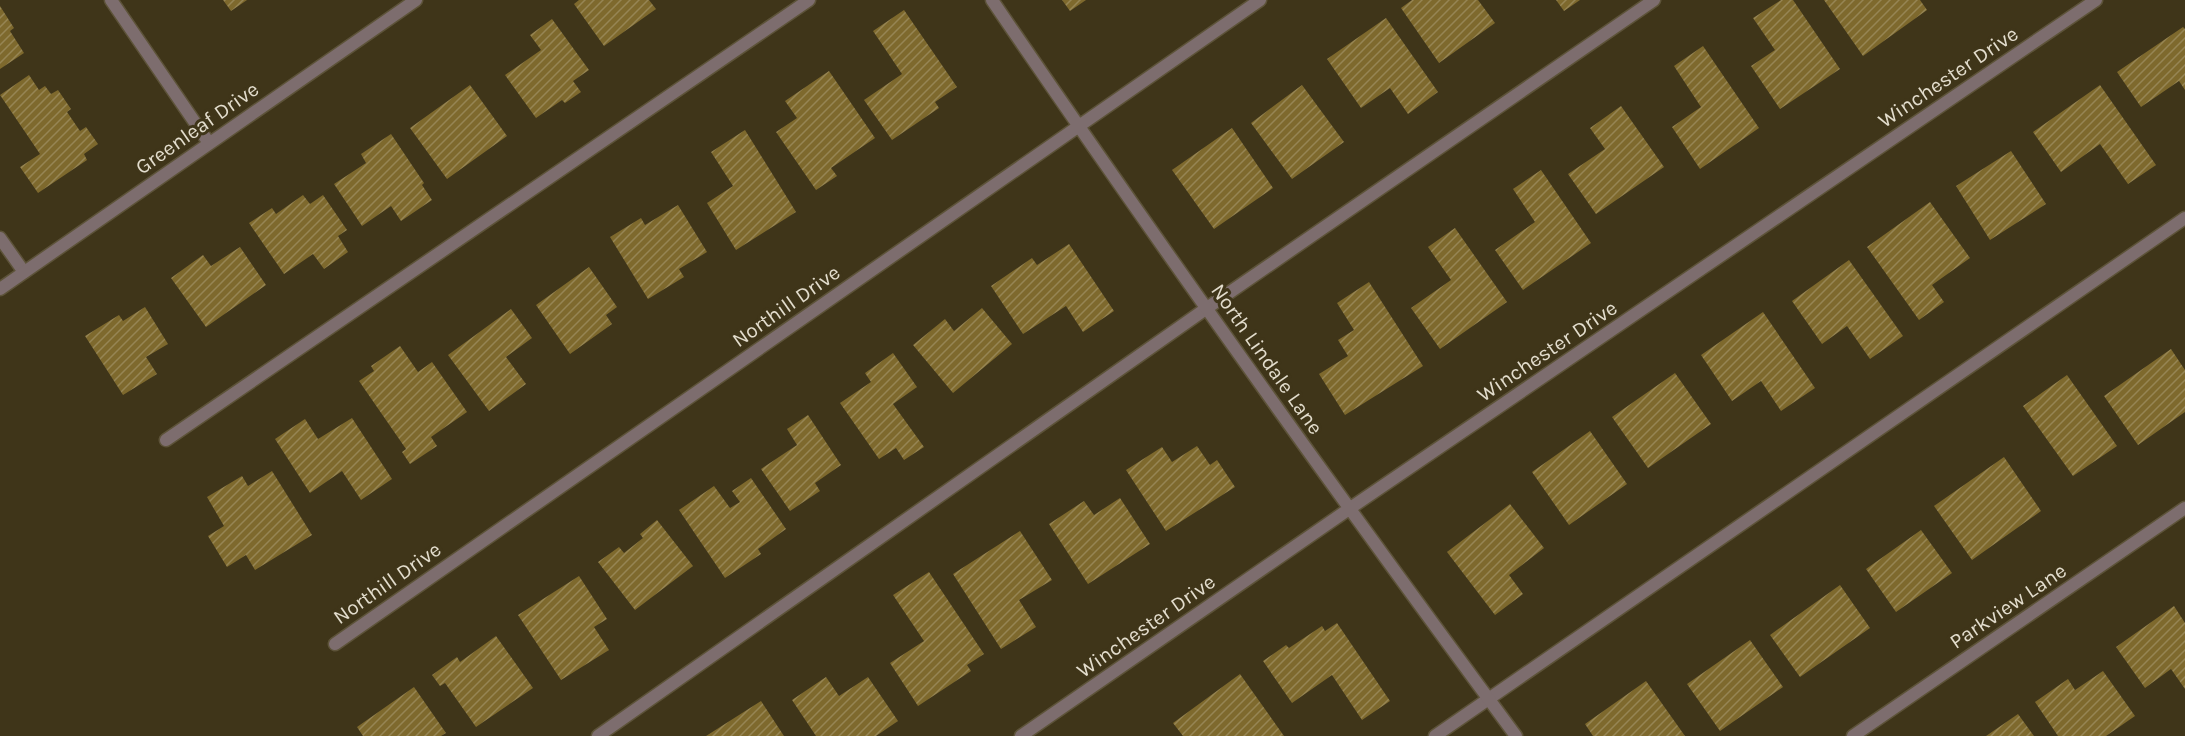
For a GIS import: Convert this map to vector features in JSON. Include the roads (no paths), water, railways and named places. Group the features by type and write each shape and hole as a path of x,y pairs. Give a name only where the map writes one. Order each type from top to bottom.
{"street":[{"path":"111,0 209,143"},
{"name":"Greenleaf Drive","path":"0,289 417,0"},
{"path":"166,440 809,0"},
{"name":"North Lindale Lane","path":"993,0 1078,126 1349,509 1516,736"},
{"name":"Northill Drive","path":"335,644 1260,0"},
{"path":"598,736 1207,308 1654,0"},
{"name":"Winchester Drive","path":"1021,736 1349,509 2096,0"},
{"path":"1435,736 2185,218"},
{"path":"0,238 24,273"},
{"name":"Parkview Lane","path":"1853,736 2185,508"}]}
